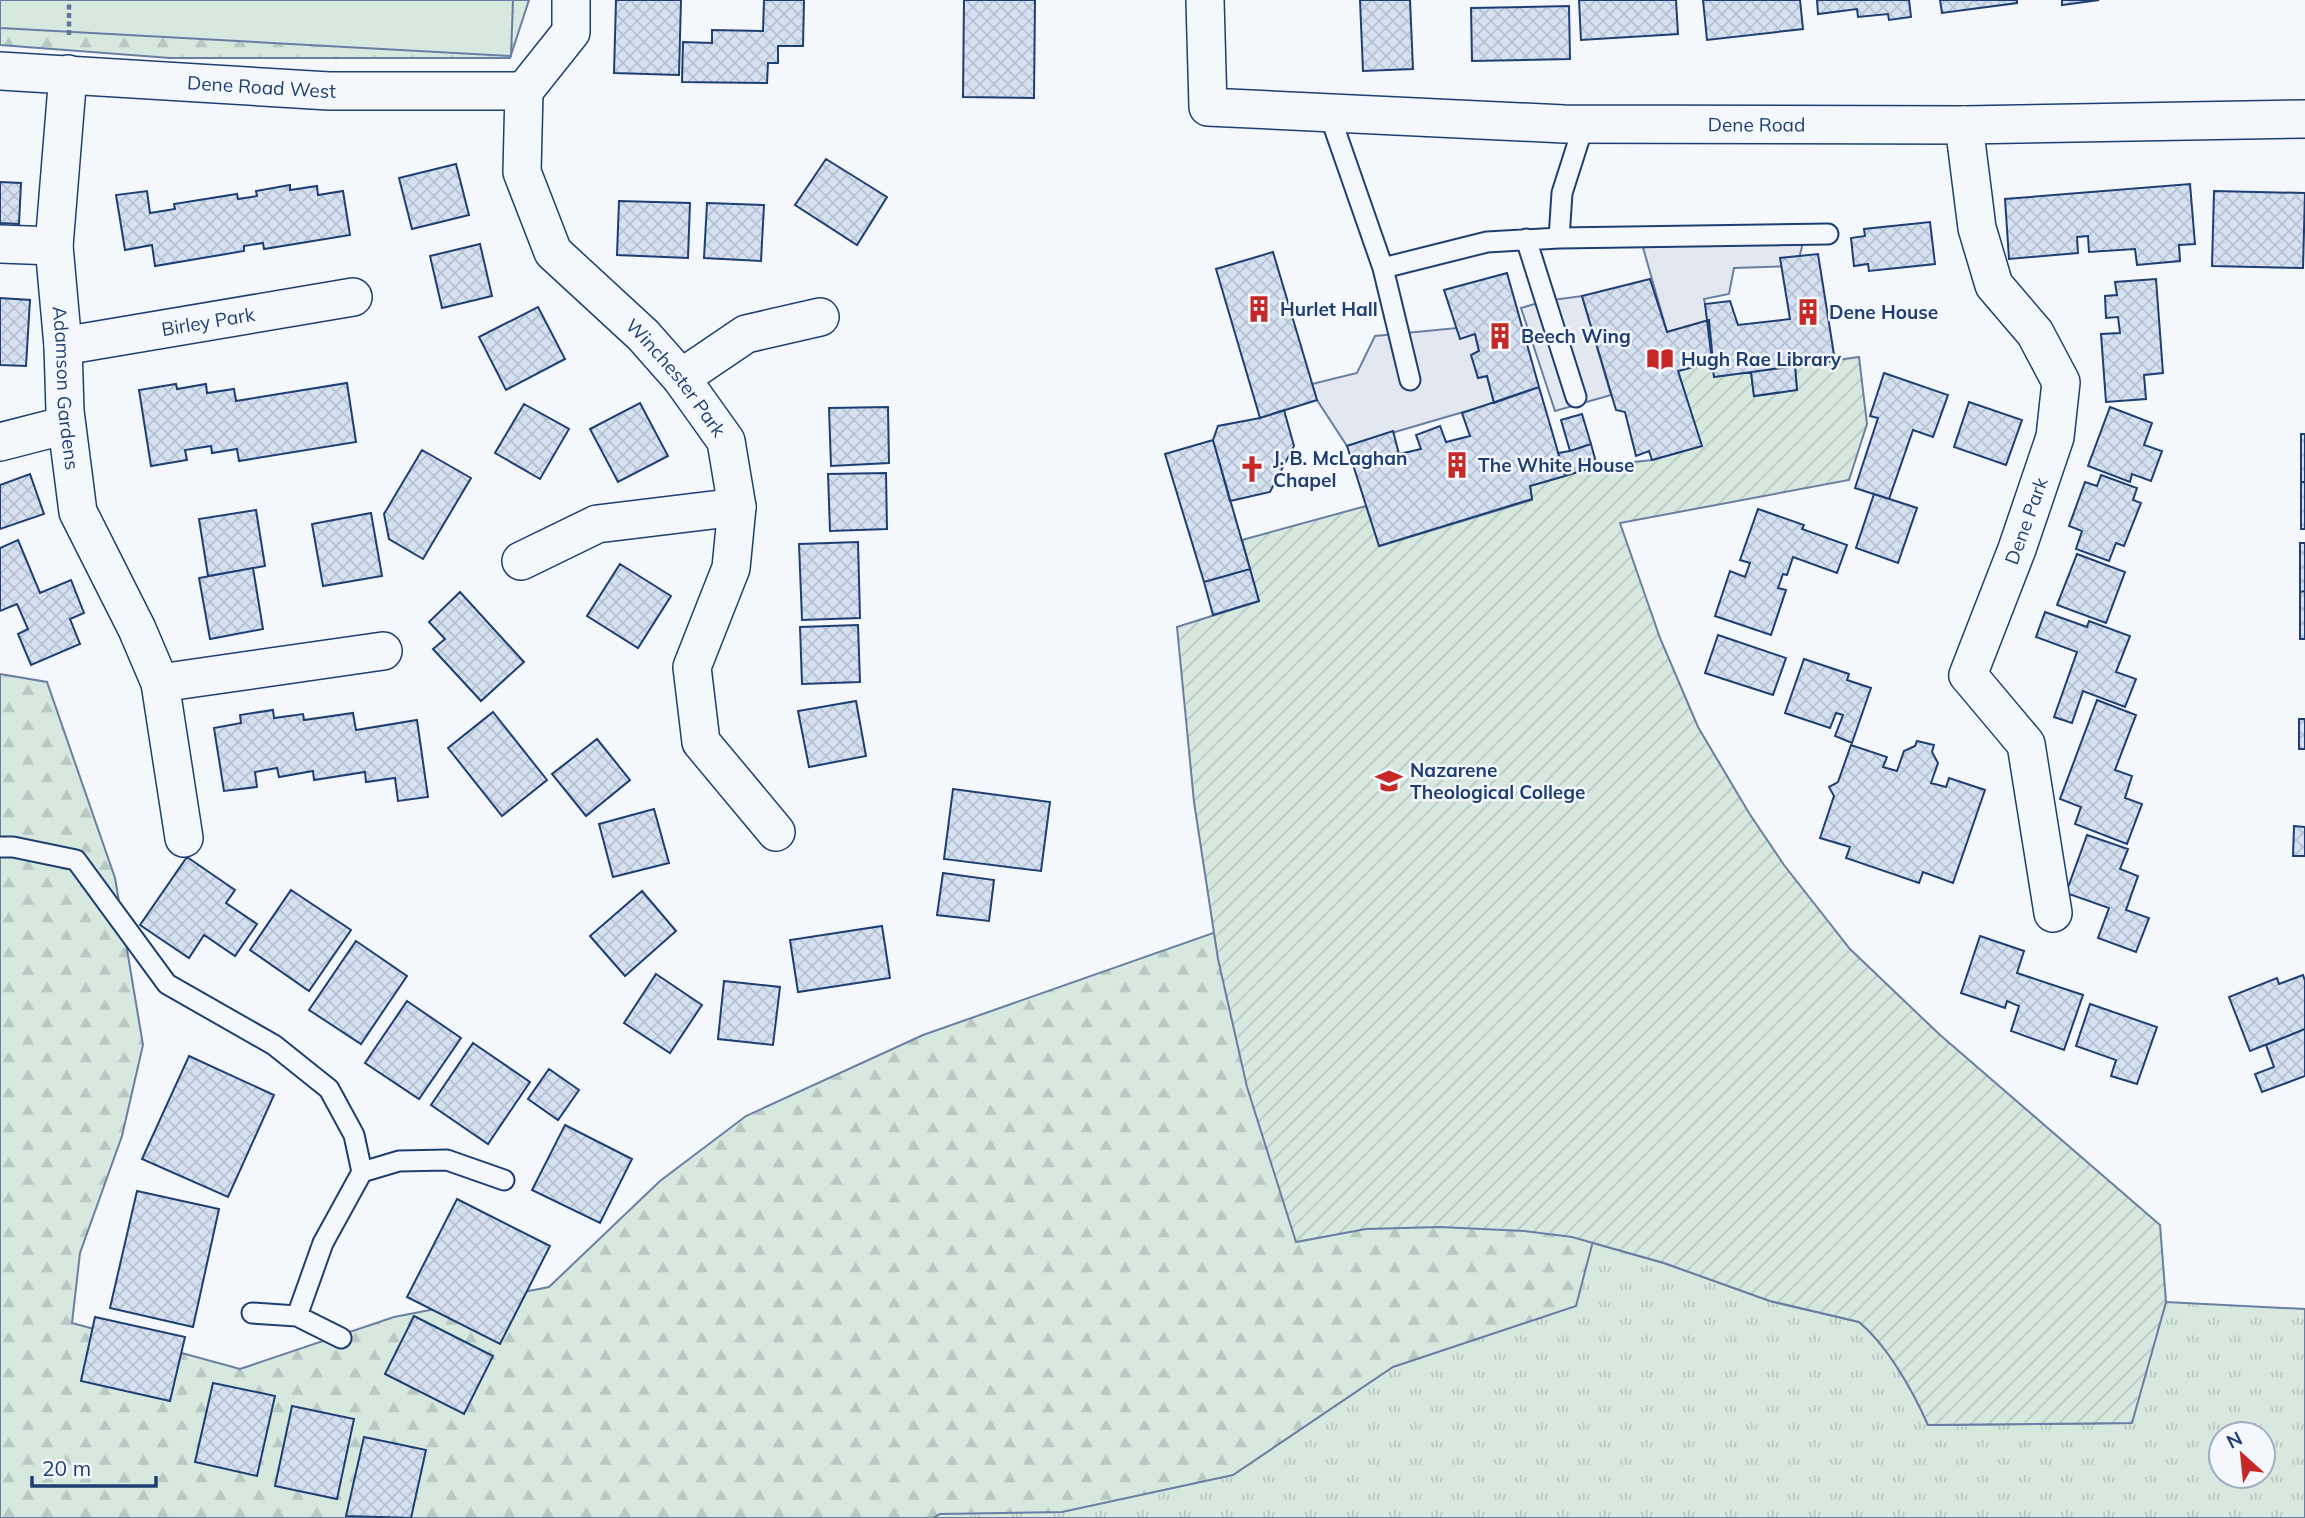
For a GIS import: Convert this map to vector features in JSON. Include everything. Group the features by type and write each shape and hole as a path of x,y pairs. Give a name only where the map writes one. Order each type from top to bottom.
{"street":[{"path":"524,91 571,32 571,0"},
{"name":"Dene Road","path":"1205,0 1208,107 1584,124 1964,125 2305,119"},
{"name":"Dene Road West","path":"0,71 329,91 524,91"},
{"name":"Adamson Gardens","path":"68,74 54,246 66,425 78,512 137,629 160,683 184,838"},
{"name":"Winchester Park","path":"524,91 522,172 553,251 643,335 681,377 726,441 737,507 731,568 692,667 699,730 701,742 776,832"},
{"name":"Dene Park","path":"1964,125 1977,228 1994,285 2035,333 2062,382 2055,437 2017,549 1968,675 2026,744 2053,913"},
{"path":"0,244 54,246"},
{"name":"Birley Park","path":"62,346 352,297"},
{"path":"681,377 746,334 820,317"},
{"path":"0,442 66,425"},
{"path":"521,561 597,524 737,507"},
{"path":"160,683 383,650"}],"lane":[{"path":"1329,113 1383,268 1410,380"},
{"path":"1559,237 1562,193 1584,124"},
{"path":"1383,268 1487,242 1559,237 1828,234"},
{"path":"1526,240 1576,397"},
{"path":"0,847 13,847 76,860 167,984 274,1045 329,1088 354,1135 362,1171 323,1243 297,1316"},
{"path":"362,1171 399,1161 447,1160 504,1180"},
{"path":"253,1313 297,1316 341,1338"}],"green space":[{"path":"0,0 529,0 510,58 170,58 0,45"},
{"path":"0,0 513,0 511,56 0,28"},
{"name":"Nazarene Theological College","path":"1859,357 1867,424 1849,480 1620,523 1660,638 1698,727 1749,813 1784,865 1850,949 1939,1034 2160,1225 2166,1302 2132,1423 1928,1425 1898,1369 1859,1322 1770,1301 1664,1263 1572,1237 1524,1231 1440,1227 1366,1229 1296,1242 1247,1087 1218,959 1194,802 1177,627 1259,601 1242,540 1366,506 1380,546 1532,500 1530,486 1597,466 1652,460 1701,446 1678,371 1713,362 1714,377 1751,372 1754,396 1797,390 1795,366"},
{"path":"0,674 47,682 115,878 143,1045 122,1136 80,1253 72,1323 240,1369 394,1317 549,1287 660,1181 746,1116 923,1035 1233,926 1615,1157 1576,1306 1393,1367 1233,1475 1062,1512 940,1514 933,1518 0,1518"},
{"path":"1572,1237 1664,1263 1770,1301 1859,1322 1880,1343 1899,1369 1928,1425 2131,1423 2166,1302 2305,1309 2305,1518 830,1518"}],"shaded area":[{"path":"1805,235 1797,266 1734,268 1729,294 1704,299 1709,320 1667,332 1640,237"},
{"path":"1582,296 1611,395 1555,411 1521,308 1545,301"},
{"path":"1457,328 1475,334 1479,351 1472,355 1478,378 1487,376 1494,403 1347,446 1317,400 1312,384 1357,373 1375,336"}],"building":[{"path":"616,0 681,0 679,75 614,73"},
{"path":"764,0 804,0 803,46 778,46 778,63 768,63 767,83 682,82 683,42 712,43 712,30 763,31"},
{"path":"964,0 1035,0 1034,98 963,97"},
{"path":"1360,0 1410,0 1413,69 1363,71"},
{"path":"1579,0 1676,0 1678,34 1581,40"},
{"path":"1703,0 1800,0 1803,29 1707,40"},
{"path":"1817,0 1909,0 1911,17 1889,20 1888,14 1858,17 1857,9 1818,14"},
{"path":"1940,0 2017,0 2017,3 1942,13"},
{"path":"2062,0 2099,0 2062,5"},
{"path":"1569,6 1570,59 1472,61 1471,8"},
{"path":"826,159 887,197 857,245 795,205"},
{"path":"456,164 469,215 412,229 399,178"},
{"path":"0,182 21,183 19,224 0,223"},
{"path":"2190,184 2195,244 2179,245 2180,261 2137,265 2135,249 2089,252 2088,236 2077,237 2078,253 2009,259 2005,199"},
{"path":"290,185 290,190 317,186 318,195 343,191 350,235 264,249 263,243 244,246 244,251 155,266 152,245 125,250 116,195 147,191 150,213 175,209 174,204 237,194 238,199 257,196 256,191"},
{"path":"2214,191 2305,193 2303,268 2212,266"},
{"path":"619,201 690,203 688,258 617,255"},
{"path":"707,203 764,205 761,261 704,258"},
{"path":"1930,222 1935,264 1869,271 1868,264 1854,266 1851,238 1865,236 1864,229"},
{"path":"480,244 492,296 442,308 430,256"},
{"name":"Hurlet Hall","path":"1273,252 1317,400 1260,418 1216,269"},
{"name":"Dene House","path":"1818,254 1835,361 1714,377 1705,304 1730,301 1738,325 1790,319 1780,258"},
{"name":"Beech Wing","path":"1507,273 1539,387 1494,403 1487,376 1478,378 1471,355 1479,351 1475,334 1460,339 1444,290"},
{"path":"1650,279 1667,332 1709,320 1713,362 1678,371 1702,446 1652,460 1649,451 1636,456 1625,412 1616,410 1582,296"},
{"path":"2156,279 2163,373 2144,375 2146,399 2106,402 2101,334 2120,333 2118,317 2106,318 2105,296 2117,295 2115,282"},
{"path":"0,298 30,300 26,366 0,365"},
{"path":"538,307 565,359 506,390 479,337"},
{"path":"1795,366 1797,390 1754,396 1751,372"},
{"path":"1884,373 1948,395 1933,437 1913,430 1889,499 1855,488 1878,418 1870,416"},
{"path":"347,383 356,442 239,461 237,449 212,453 211,446 185,450 187,460 151,466 139,390 176,384 177,389 206,384 207,393 234,389 236,401"},
{"name":"The White House","path":"1539,387 1565,476 1530,486 1532,499 1379,546 1347,446 1393,431 1399,454 1421,449 1416,435 1440,426 1446,442 1470,436 1462,413"},
{"path":"1969,402 2022,420 2006,465 1954,447"},
{"path":"640,403 668,456 618,482 590,429"},
{"path":"524,404 569,429 540,479 495,453"},
{"path":"888,407 889,463 831,466 829,408"},
{"path":"2110,407 2152,423 2144,445 2162,451 2151,481 2132,474 2130,482 2088,466"},
{"name":"J. B. McLaghan Chapel","path":"1284,410 1294,446 1270,492 1230,501 1213,440 1218,426 1260,418"},
{"path":"1582,414 1591,444 1570,451 1561,420"},
{"path":"2301,434 2305,434 2305,482 2301,482"},
{"path":"1213,440 1250,569 1204,582 1165,454"},
{"path":"1591,444 1597,466 1565,476 1558,453"},
{"path":"422,450 471,478 423,559 389,539 384,514"},
{"path":"886,473 887,529 830,531 828,474"},
{"path":"30,474 44,514 0,529 0,485"},
{"path":"2101,475 2137,488 2133,500 2141,503 2124,546 2116,543 2109,561 2076,549 2082,531 2069,526 2085,482 2097,486"},
{"path":"2301,482 2305,482 2305,529 2301,529"},
{"path":"1874,494 1917,508 1898,563 1856,548"},
{"path":"1758,509 1804,525 1802,529 1847,545 1837,573 1793,557 1787,575 1783,574 1778,588 1786,590 1771,635 1715,616 1730,571 1745,577 1750,563 1740,560"},
{"path":"256,510 265,566 208,576 199,519"},
{"path":"371,513 382,576 323,586 312,524"},
{"path":"18,540 40,593 71,580 84,613 70,619 80,644 31,665 18,634 28,629 17,604 0,611 0,548"},
{"path":"858,542 860,618 802,620 799,544"},
{"path":"2300,543 2305,543 2305,591 2300,592"},
{"path":"2077,554 2125,572 2106,623 2057,605"},
{"path":"620,564 671,596 638,648 587,616"},
{"path":"253,568 263,629 210,639 199,578"},
{"path":"1250,569 1259,601 1213,615 1204,582"},
{"path":"2305,591 2305,639 2300,639 2300,592"},
{"path":"460,592 524,662 481,701 433,649 445,639 429,622"},
{"path":"2045,612 2087,627 2089,621 2130,636 2116,672 2136,679 2125,707 2083,691 2072,723 2054,717 2077,652 2036,637"},
{"path":"858,625 860,682 802,684 800,627"},
{"path":"1718,635 1786,658 1773,695 1705,673"},
{"path":"1804,659 1849,674 1847,680 1871,688 1852,743 1835,736 1843,715 1836,713 1830,728 1785,713"},
{"path":"2097,700 2136,715 2115,770 2132,776 2125,798 2142,804 2127,844 2075,824 2081,807 2060,799"},
{"path":"856,701 866,756 809,767 798,711"},
{"path":"273,710 274,718 303,714 304,720 353,713 356,730 417,720 428,797 398,801 395,778 366,782 365,772 314,780 313,771 279,777 277,768 255,772 257,787 224,791 214,728 241,723 240,715"},
{"path":"493,712 547,780 502,816 448,748"},
{"path":"2299,719 2305,719 2305,749 2299,749"},
{"path":"597,739 630,780 586,816 552,774"},
{"path":"1917,741 1934,745 1932,752 1938,763 1931,783 1946,787 1949,778 1985,790 1953,883 1923,872 1919,883 1846,858 1850,847 1820,838 1834,796 1829,787 1838,782 1851,745 1887,757 1883,767 1897,771 1904,751 1915,746"},
{"path":"953,789 1050,802 1041,871 944,859"},
{"path":"654,809 669,863 613,877 599,824"},
{"path":"2294,826 2305,827 2305,856 2293,856"},
{"path":"2087,835 2128,849 2120,869 2138,876 2126,910 2149,918 2136,952 2098,938 2109,908 2066,893"},
{"path":"187,857 235,890 226,903 257,924 235,956 204,935 189,958 140,925"},
{"path":"943,873 994,880 989,921 937,915"},
{"path":"291,890 351,930 309,991 250,950"},
{"path":"642,891 676,931 625,976 590,936"},
{"path":"882,926 890,978 798,992 790,940"},
{"path":"1980,936 2024,951 2017,973 2083,995 2064,1050 2011,1031 2019,1006 2007,1001 2005,1008 1961,993"},
{"path":"356,941 407,976 361,1044 309,1010"},
{"path":"656,974 702,1005 670,1053 624,1023"},
{"path":"2303,975 2305,1029 2250,1051 2229,997 2277,978 2279,984"},
{"path":"724,981 780,987 773,1045 718,1039"},
{"path":"407,1001 461,1038 419,1099 365,1063"},
{"path":"2090,1004 2157,1027 2137,1084 2111,1076 2116,1060 2076,1046"},
{"path":"2305,1029 2305,1076 2262,1092 2255,1074 2274,1067 2266,1045"},
{"path":"473,1043 530,1082 488,1144 431,1105"},
{"path":"189,1056 274,1095 228,1197 142,1159"},
{"path":"549,1069 579,1090 558,1120 528,1099"},
{"path":"565,1125 632,1159 600,1223 532,1190"},
{"path":"137,1191 219,1209 193,1327 110,1308"},
{"path":"457,1199 550,1246 500,1344 407,1297"},
{"path":"414,1316 493,1356 464,1414 385,1374"},
{"path":"95,1317 185,1337 170,1401 81,1381"},
{"path":"213,1383 275,1396 257,1476 195,1462"},
{"path":"292,1406 354,1419 337,1499 275,1486"},
{"path":"364,1437 426,1450 411,1518 346,1516"}],"place":[{"name":"Hurlet Hall","path":"1259,309"},
{"name":"Dene House","path":"1808,312"},
{"name":"Beech Wing","path":"1500,336"},
{"name":"Hugh Rae Library","path":"1660,359"},
{"name":"The White House","path":"1457,465"},
{"name":"J. B. McLaghan Chapel","path":"1252,469"},
{"name":"Nazarene Theological College","path":"1389,781"}]}
